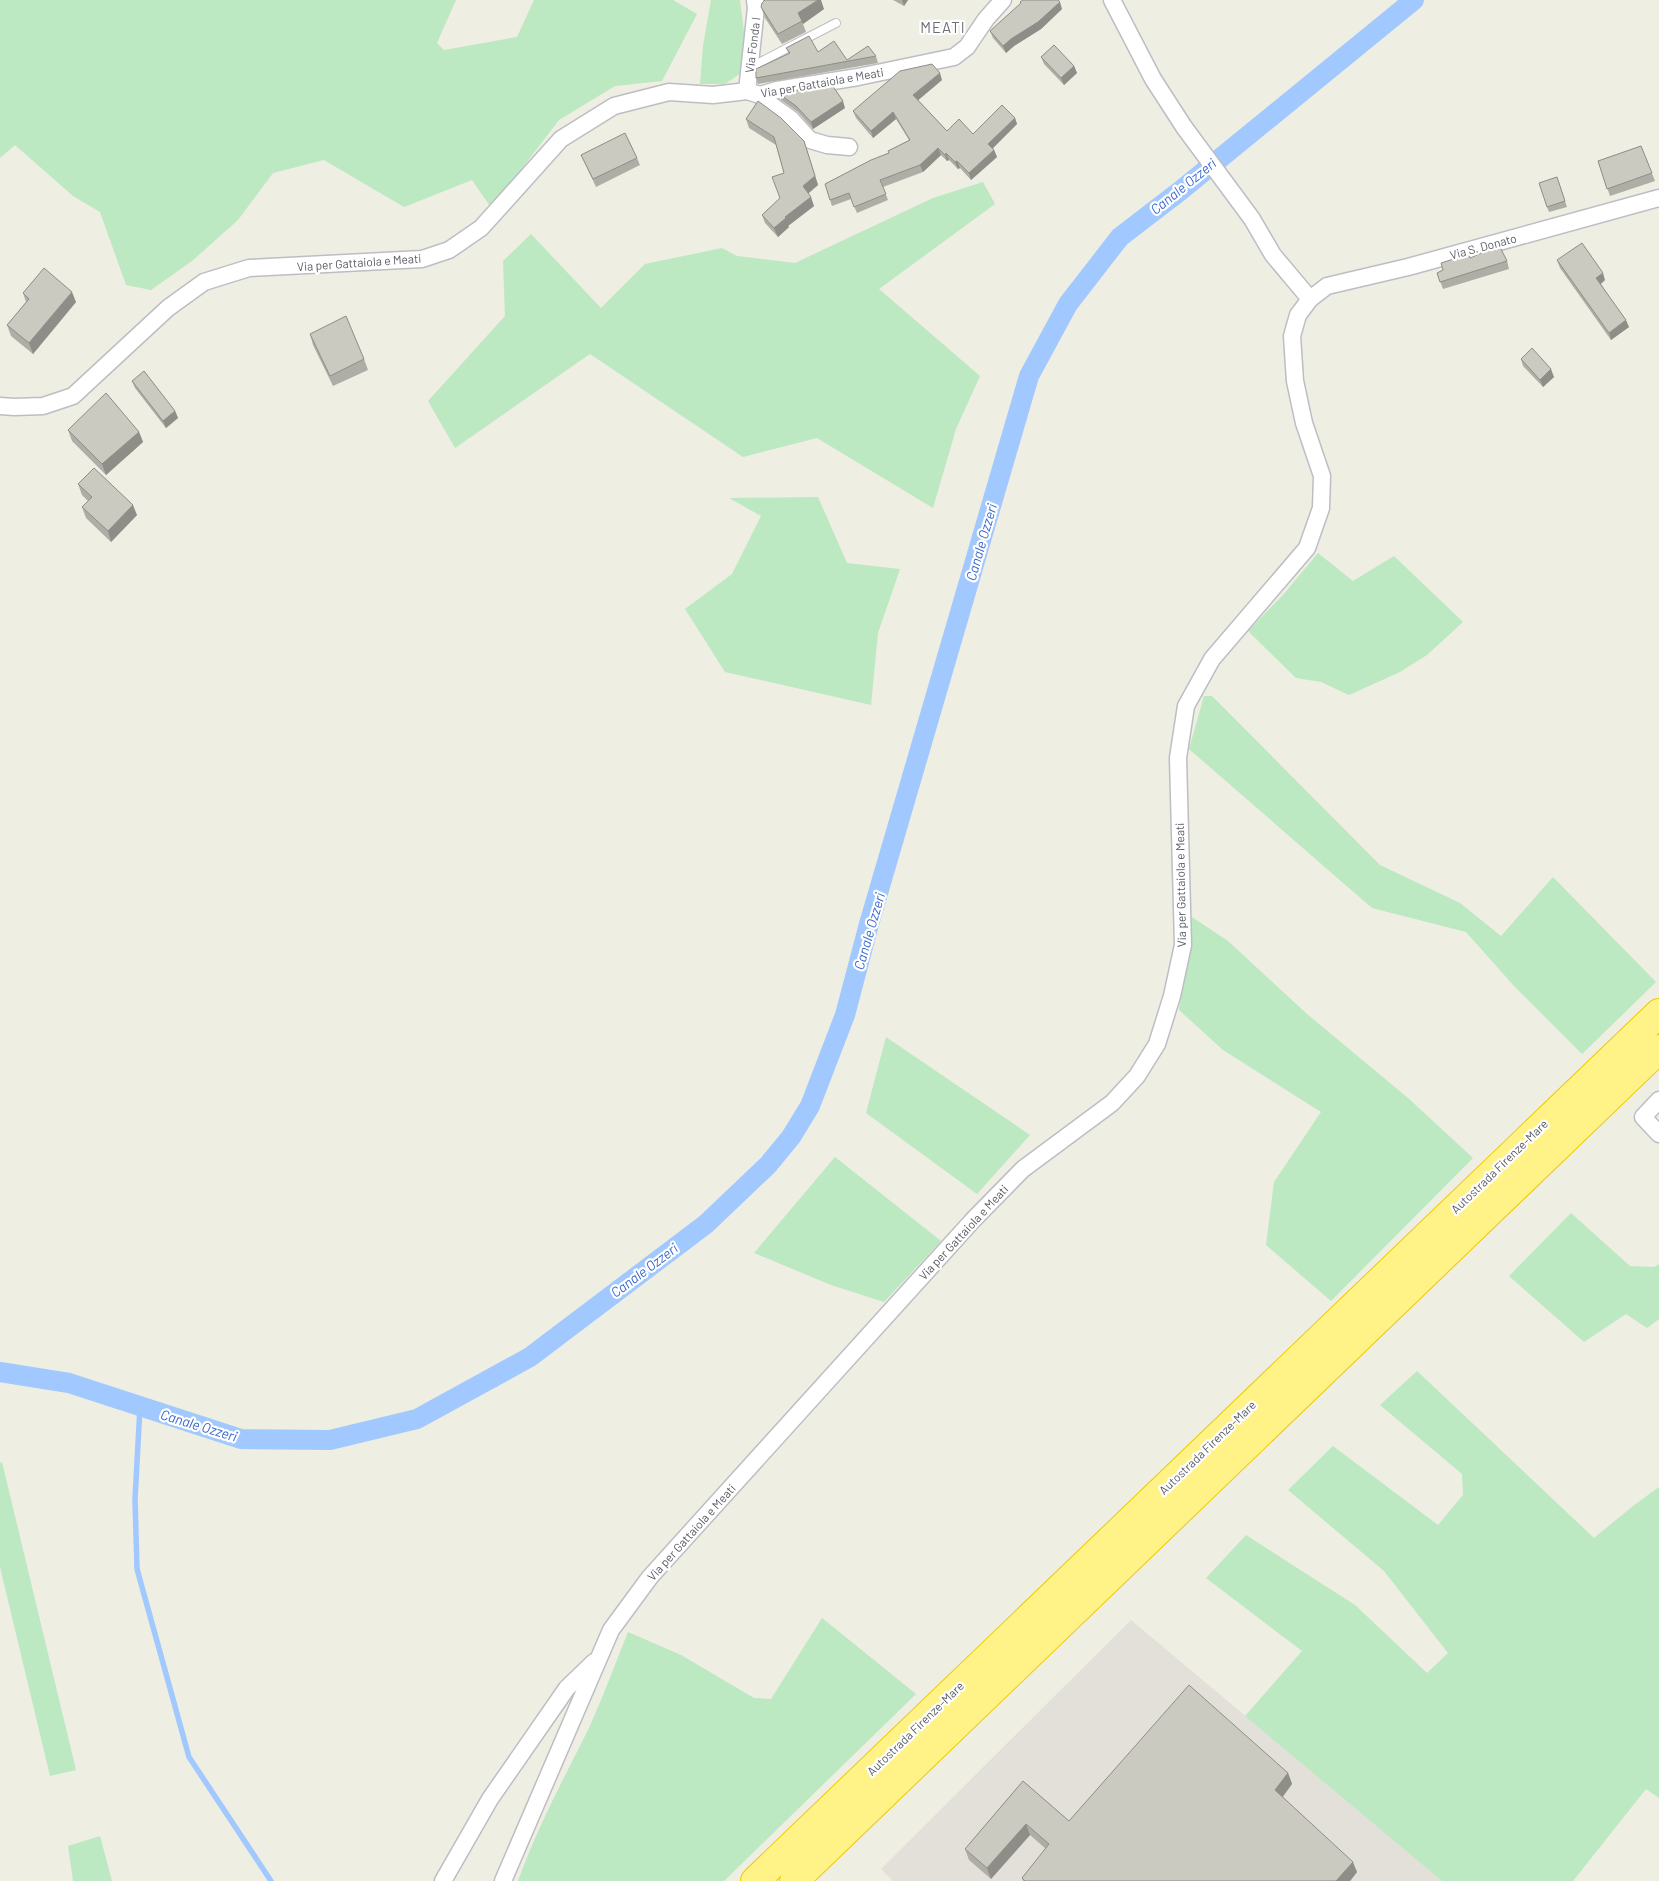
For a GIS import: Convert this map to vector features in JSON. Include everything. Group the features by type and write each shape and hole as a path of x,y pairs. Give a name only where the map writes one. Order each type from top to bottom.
{"highway":[{"name":"Autostrada Firenze-Mare","path":"756,1881 1659,1013"},
{"path":"794,1881 1659,1049"}],"street":[{"name":"Via Fonda I","path":"753,93 748,68 756,8 755,0"},
{"name":"Via per Gattaiola e Meati","path":"0,406 43,406 73,396 168,308 204,282 249,268 422,259 449,250 481,228 561,139 614,106 669,92 713,95 777,90 858,77 954,57 967,47 986,19 1004,0"},
{"path":"1112,0 1154,79 1184,127 1252,220 1273,255 1310,299"},
{"path":"753,93 790,120 810,140 827,145 849,146"},
{"name":"Via S. Donato","path":"1310,299 1327,286 1408,267 1659,198"},
{"name":"Via per Gattaiola e Meati","path":"503,1881 611,1630 650,1577 973,1220 1023,1169 1112,1103 1137,1076 1158,1044 1172,996 1183,945 1178,758 1186,706 1212,659 1307,548 1321,508 1322,476 1304,423 1295,381 1292,336 1298,315 1310,299"},
{"path":"1659,1100 1643,1116 1659,1134"},
{"path":"443,1881 490,1799 567,1688 599,1657"}],"lane":[{"path":"748,68 836,23"}],"shaded area":[{"path":"1131,1620 1442,1881 893,1881 881,1869"}],"green space":[{"path":"0,0 456,0 437,43 444,50 517,37 534,0 673,0 697,14 662,81 615,86 559,120 503,193 490,206 472,180 404,207 324,160 273,173 238,220 192,261 151,290 126,285 100,212 73,196 15,145 0,158"},
{"path":"711,0 740,0 744,32 741,73 725,84 700,84 703,46"},
{"path":"983,182 995,204 879,289 980,376 956,429 933,508 817,438 743,457 590,354 455,448 428,401 505,316 503,261 531,234 601,308 645,264 722,248 737,256 795,263 933,198"},
{"path":"818,497 847,563 900,569 878,633 871,705 725,672 685,609 732,574 761,516 729,498"},
{"path":"1318,553 1353,581 1394,556 1463,622 1427,655 1400,672 1349,695 1321,682 1296,678 1248,631 1283,595"},
{"path":"1204,696 1212,696 1380,865 1460,903 1501,936 1553,877 1656,982 1582,1054 1514,986 1466,932 1372,908 1189,749"},
{"path":"1192,917 1228,941 1307,1014 1408,1098 1473,1158 1331,1301 1266,1245 1274,1182 1321,1112 1223,1050 1179,1010"},
{"path":"886,1037 1030,1135 977,1194 866,1113"},
{"path":"835,1157 941,1241 884,1302 831,1285 754,1253"},
{"path":"1571,1213 1630,1266 1654,1267 1659,1264 1659,1319 1647,1328 1626,1314 1584,1342 1509,1276"},
{"path":"1417,1371 1594,1538 1659,1487 1659,1798 1646,1789 1573,1881 1442,1881 1245,1716 1302,1651 1206,1578 1246,1535 1355,1605 1427,1673 1448,1653 1384,1571 1288,1490 1333,1446 1438,1525 1463,1495 1462,1474 1380,1405"},
{"path":"2,1462 76,1770 50,1776 0,1567 0,1463"},
{"path":"822,1618 916,1694 724,1881 518,1881 542,1822 589,1728 628,1632 681,1655 754,1698 771,1699"},
{"path":"100,1836 112,1881 73,1881 68,1846"}],"building":[{"path":"765,0 818,0 798,13 802,21 778,34 761,7"},
{"path":"1023,0 1058,0 1060,2 1038,22 1003,46 990,31"},
{"path":"809,36 818,52 834,41 847,60 868,46 876,56 756,78 756,69 790,53 786,48"},
{"path":"1054,45 1074,66 1061,78 1041,57"},
{"path":"932,64 940,73 913,95 947,131 959,119 973,134 1002,105 1015,118 988,144 994,150 969,173 957,161 955,162 938,148 920,165 880,180 886,194 854,207 849,193 830,200 825,184 871,160 889,153 888,151 910,140 893,112 871,131 853,111 900,71"},
{"path":"832,85 843,101 811,122 796,106 778,93"},
{"path":"758,101 781,118 804,141 815,176 803,186 811,197 774,228 762,215 780,198 772,177 784,173 774,137 746,119"},
{"path":"625,133 637,158 593,179 581,155"},
{"path":"1641,146 1652,173 1607,189 1598,161"},
{"path":"1557,177 1565,201 1547,207 1539,183"},
{"path":"1582,243 1603,273 1596,278 1626,320 1609,333 1557,260"},
{"path":"1499,245 1507,261 1440,282 1437,273 1443,270 1441,263 1469,254 1470,258"},
{"path":"44,268 72,292 29,343 7,325 29,299 23,293"},
{"path":"346,316 364,359 330,376 310,334"},
{"path":"1532,348 1551,369 1540,380 1521,359"},
{"path":"144,371 175,411 163,421 132,381"},
{"path":"106,393 139,432 102,464 68,430"},
{"path":"94,468 133,505 108,531 82,507 92,497 78,484"},
{"path":"1189,1685 1288,1773 1275,1790 1353,1862 1336,1881 1025,1881 1022,1878 1049,1844 1026,1824 987,1868 965,1849 1023,1781 1069,1821"}],"waterway":[{"name":"Canale Ozzeri","path":"0,1372 69,1383 241,1439 330,1440 417,1419 530,1357 706,1224 768,1165 791,1137 810,1106 845,1015 869,924 1029,376 1068,304 1120,237 1180,191 1414,0"},
{"path":"140,1407 135,1499 137,1569 189,1757 271,1881"}],"district":[{"name":"MEATI","path":"943,27"}]}
